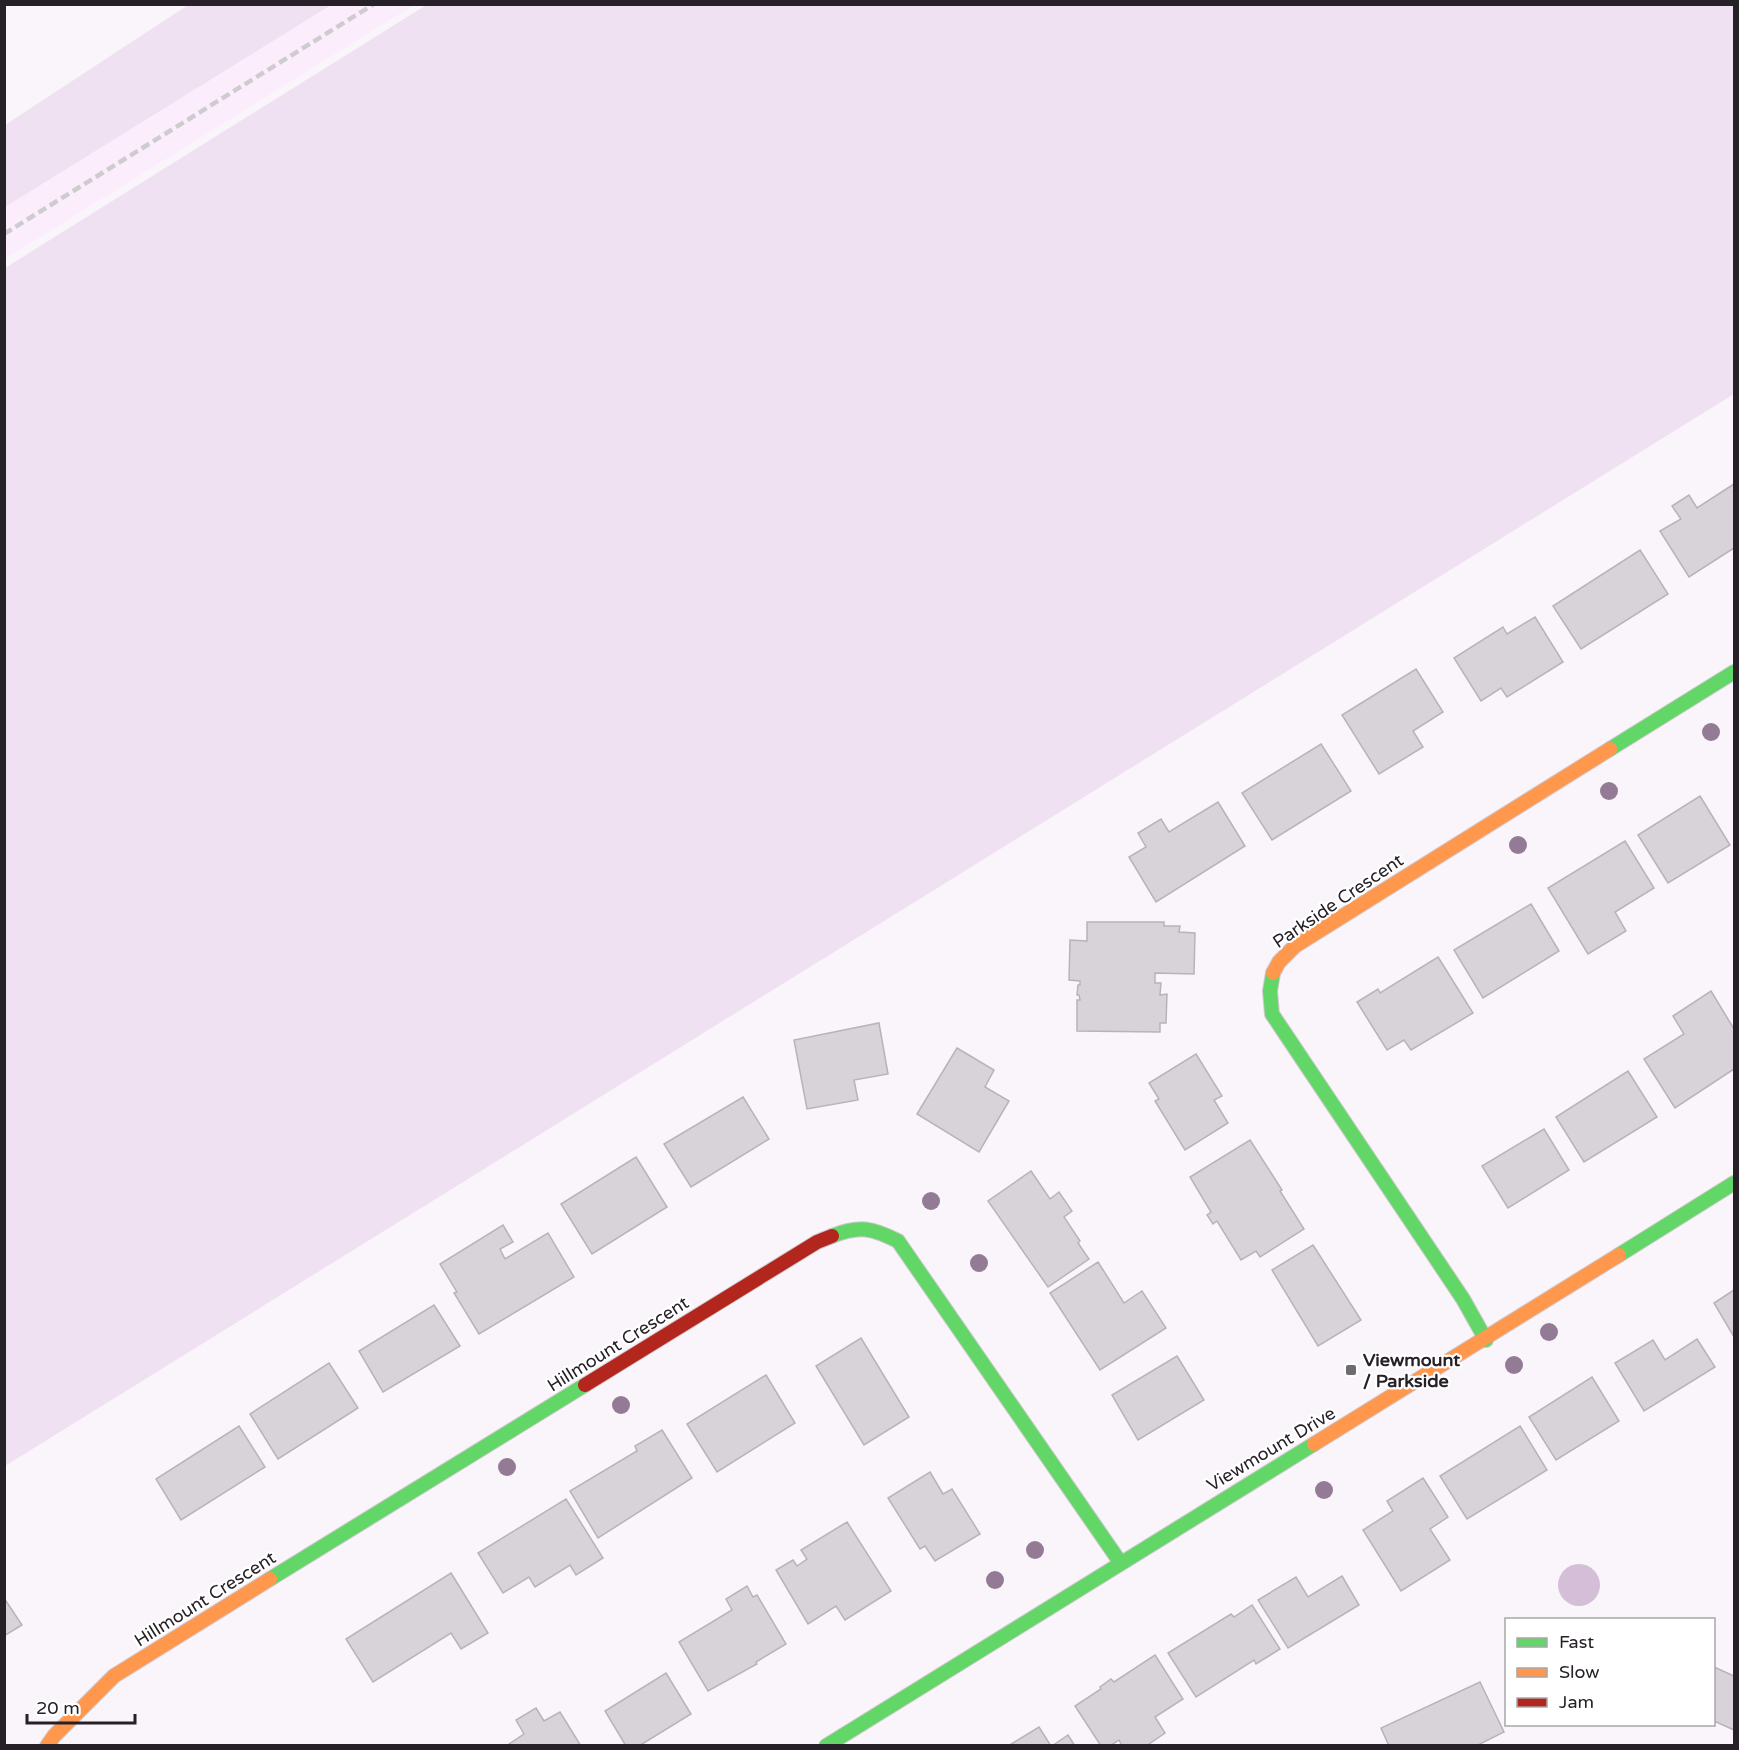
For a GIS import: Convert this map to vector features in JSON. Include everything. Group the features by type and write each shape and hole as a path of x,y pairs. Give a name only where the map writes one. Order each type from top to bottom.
{"street":[{"name":"Parkside Crescent","path":"1486,1340 1463,1299 1272,1014 1268,982 1277,962 1295,946 1734,672"},
{"name":"Viewmount Drive","path":"826,1746 1120,1562 1486,1340 1734,1183"},
{"name":"Hillmount Crescent","path":"47,1746 54,1736 114,1676 817,1242 856,1227 878,1230 898,1241 1120,1562"}],"shaded area":[{"path":"428,4 1734,5 1734,394 5,1466 5,268"},
{"path":"188,5 331,5 5,207 5,125"},
{"path":"325,5 414,5 5,259 5,202"},
{"path":"1579,1564 1594,1570 1600,1585 1594,1600 1579,1606 1564,1600 1558,1585 1564,1570"}],"building":[{"path":"1734,484 1734,548 1689,577 1660,531 1681,519 1672,506 1689,495 1697,508"},
{"path":"1640,550 1668,594 1581,649 1553,606"},
{"path":"1535,617 1563,662 1507,697 1501,688 1481,701 1454,658 1503,627 1507,634"},
{"path":"1416,669 1443,712 1413,731 1423,747 1379,774 1342,715"},
{"path":"1321,744 1351,791 1272,840 1242,793"},
{"path":"1700,796 1730,845 1668,883 1638,835"},
{"path":"1218,802 1245,846 1156,902 1129,857 1146,847 1138,833 1161,819 1169,832"},
{"path":"1625,841 1654,888 1615,912 1626,931 1588,954 1548,888"},
{"path":"1531,904 1559,951 1483,998 1454,950"},
{"path":"1087,922 1164,922 1164,926 1180,926 1179,932 1195,933 1194,974 1155,973 1155,983 1161,983 1160,995 1167,994 1166,1023 1160,1023 1160,1032 1077,1031 1077,1000 1080,1000 1077,995 1080,981 1069,980 1070,940 1087,941"},
{"path":"1438,957 1473,1013 1411,1050 1404,1040 1387,1050 1357,1002 1378,989 1380,993"},
{"path":"1711,991 1734,1029 1734,1069 1675,1108 1644,1059 1684,1034 1673,1016"},
{"path":"879,1023 888,1074 854,1080 858,1100 807,1109 794,1040"},
{"path":"957,1048 994,1070 985,1087 1009,1101 979,1152 917,1114"},
{"path":"1196,1054 1222,1096 1214,1100 1228,1123 1185,1150 1155,1101 1159,1099 1149,1083"},
{"path":"1628,1071 1657,1117 1584,1162 1556,1117"},
{"path":"743,1097 769,1139 691,1187 664,1144"},
{"path":"1544,1129 1569,1170 1508,1208 1482,1166"},
{"path":"1250,1140 1304,1229 1260,1257 1256,1251 1241,1260 1217,1221 1213,1224 1207,1215 1211,1212 1190,1177"},
{"path":"636,1157 667,1207 592,1254 561,1204"},
{"path":"1031,1171 1050,1199 1059,1192 1072,1211 1064,1217 1089,1259 1048,1287 988,1201"},
{"path":"503,1225 513,1242 500,1249 505,1259 548,1233 574,1277 479,1334 454,1293 457,1292 440,1264"},
{"path":"1313,1245 1361,1320 1318,1346 1272,1270"},
{"path":"1098,1262 1124,1303 1142,1291 1166,1328 1100,1370 1050,1293"},
{"path":"1734,1290 1734,1337 1714,1303"},
{"path":"434,1305 460,1346 383,1392 359,1351"},
{"path":"861,1338 909,1417 864,1445 816,1366"},
{"path":"1697,1339 1715,1367 1644,1411 1615,1363 1653,1340 1665,1360"},
{"path":"1177,1356 1204,1400 1138,1440 1112,1395"},
{"path":"329,1363 358,1408 278,1459 250,1414"},
{"path":"766,1375 795,1423 717,1472 687,1424"},
{"path":"1592,1377 1619,1421 1556,1460 1529,1417"},
{"path":"239,1426 265,1467 181,1520 156,1479"},
{"path":"1520,1426 1547,1470 1467,1519 1440,1476"},
{"path":"662,1430 692,1478 598,1538 570,1491 637,1451 635,1446"},
{"path":"930,1472 943,1494 952,1489 980,1534 935,1561 925,1546 920,1549 888,1498"},
{"path":"1423,1478 1448,1517 1430,1529 1450,1560 1401,1591 1363,1530 1393,1511 1387,1501"},
{"path":"566,1499 603,1558 576,1575 570,1565 535,1587 529,1577 503,1593 478,1553"},
{"path":"847,1522 891,1591 845,1620 836,1606 808,1624 776,1570 793,1560 797,1566 807,1559 801,1550"},
{"path":"451,1573 488,1633 461,1649 451,1633 373,1682 346,1639"},
{"path":"1342,1576 1359,1605 1288,1648 1258,1600 1296,1577 1308,1597"},
{"path":"747,1586 753,1597 757,1595 786,1644 756,1662 757,1664 708,1691 679,1642 732,1610 726,1599"},
{"path":"4,1598 22,1625 4,1636"},
{"path":"1252,1605 1280,1649 1256,1664 1254,1660 1196,1697 1168,1653 1231,1614 1234,1617"},
{"path":"1155,1655 1183,1699 1155,1717 1165,1733 1146,1746 1122,1746 1119,1740 1110,1746 1101,1746 1075,1706 1101,1689 1100,1687 1111,1679 1114,1682"},
{"path":"1715,1667 1734,1676 1734,1730 1715,1721"},
{"path":"666,1673 691,1714 639,1746 626,1746 605,1711"},
{"path":"1480,1682 1504,1732 1476,1746 1389,1746 1381,1728"},
{"path":"536,1708 544,1721 560,1712 581,1746 506,1746 524,1734 516,1720"},
{"path":"1039,1727 1051,1746 1008,1746"},
{"path":"1068,1735 1075,1746 1052,1746"}],"railway":[{"path":"4,234 374,4"}],"traffic: fast":[{"path":"1610,749 1734,672"},
{"path":"1273,973 1270,991 1272,1014 1463,1299 1486,1340"},
{"path":"1619,1255 1734,1183"},
{"path":"832,1236 858,1229 881,1233 898,1241 1120,1562"},
{"path":"270,1579 585,1385"},
{"path":"826,1746 1314,1444"}],"traffic: slow":[{"path":"1273,973 1279,962 1295,946 1610,749"},
{"path":"1314,1444 1619,1255"},
{"path":"47,1746 54,1736 114,1676 270,1579"}],"traffic: jam":[{"path":"585,1385 817,1242 832,1236"}],"place":[{"name":"Viewmount / Parkside","path":"1351,1370"}]}
